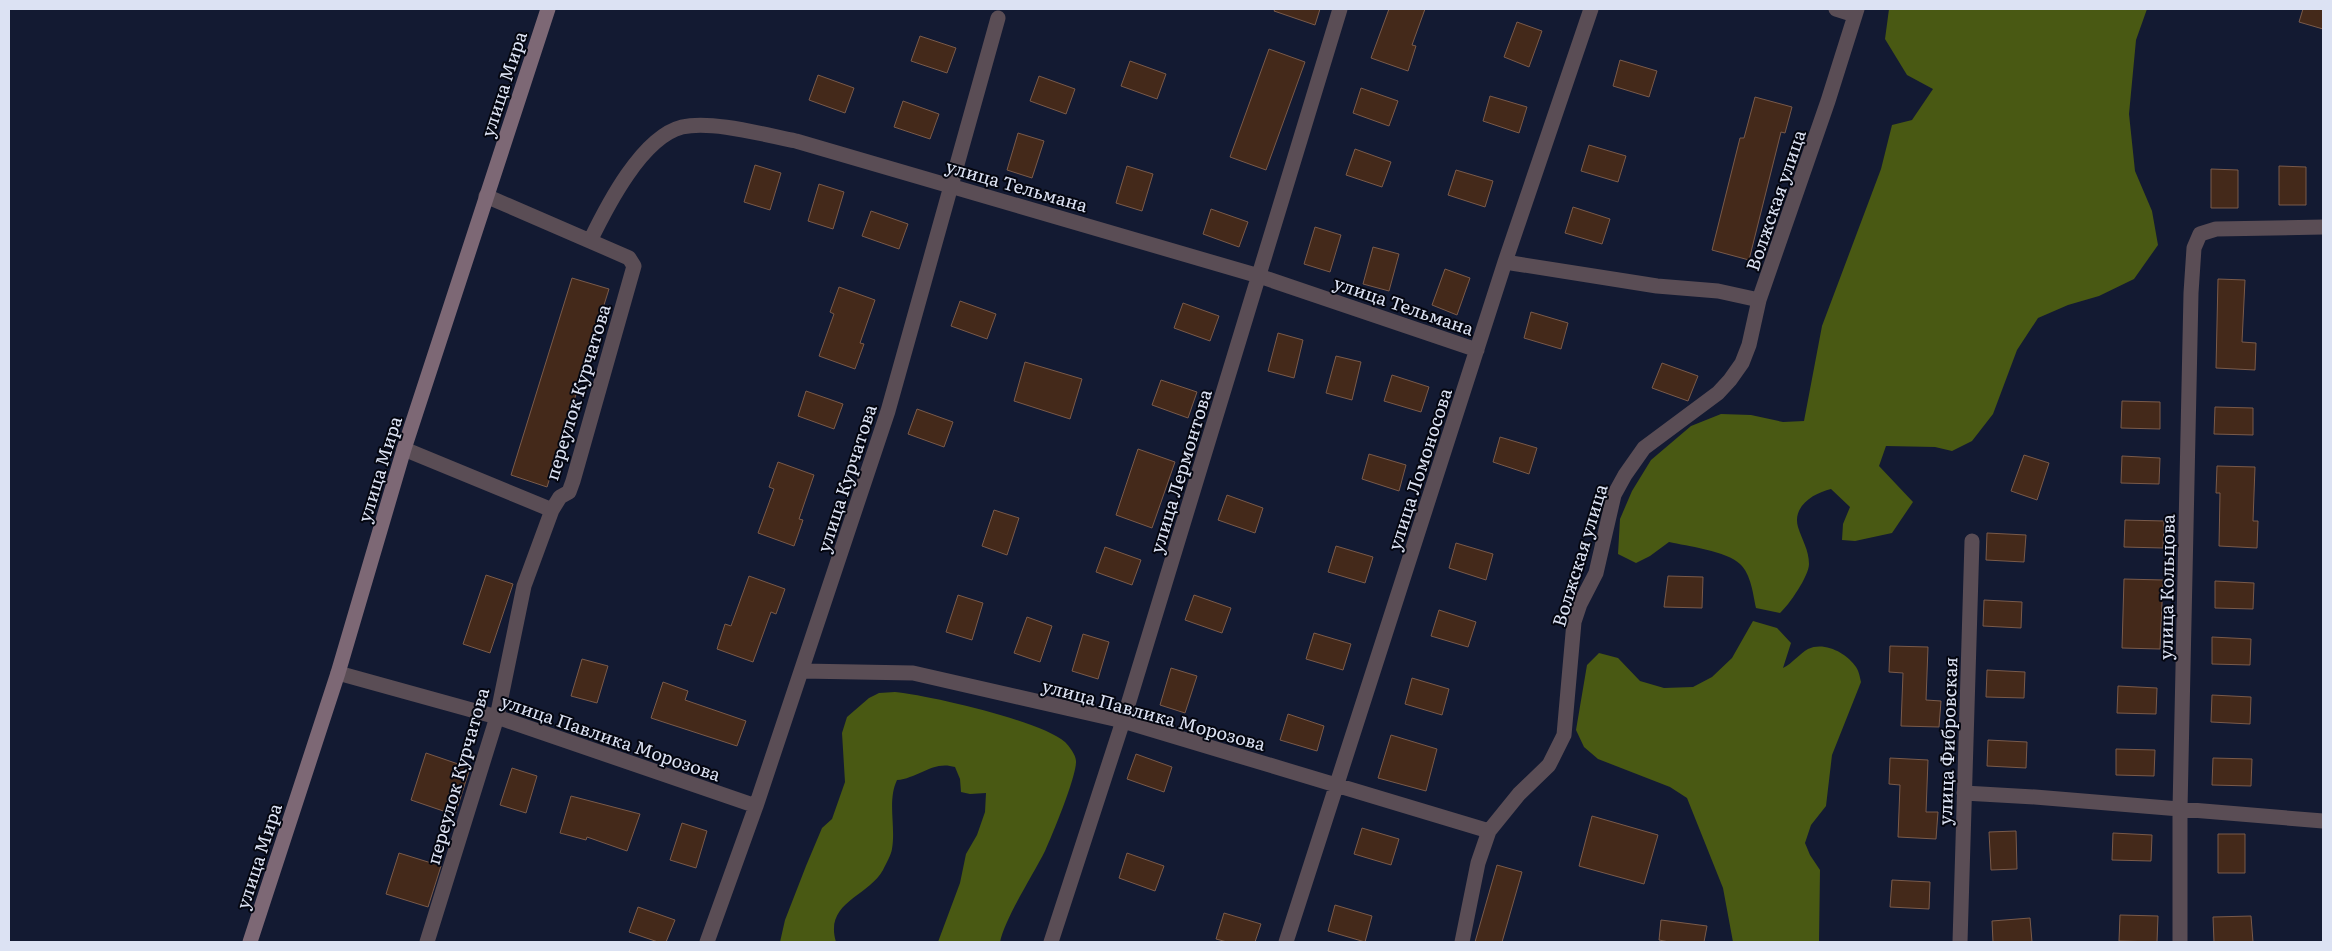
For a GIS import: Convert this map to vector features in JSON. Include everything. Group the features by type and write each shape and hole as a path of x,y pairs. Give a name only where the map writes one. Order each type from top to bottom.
{"main road":[{"name":"улица Мира","path":"250,942 338,673 404,449 548,9"}],"street":[{"name":"улица Лермонтова","path":"1052,942 1123,721 1340,9"},
{"name":"улица Ломоносова","path":"1286,942 1505,262 1591,9"},
{"path":"1836,9 1856,12"},
{"name":"Волжская улица","path":"1462,942 1478,863 1489,831 1519,794 1549,765 1564,735 1574,622 1580,604 1596,573 1614,495 1644,448 1718,392 1730,380 1742,363 1749,346 1760,300 1856,12"},
{"name":"улица Курчатова","path":"707,942 756,806 888,411 998,18"},
{"name":"улица Тельмана","path":"590,241 615,195 634,166 667,133 682,127 701,126 738,130 796,141 1259,276 1477,350"},
{"name":"переулок Курчатова","path":"428,942 497,717 524,586 552,510 560,497 569,492 573,481 634,266 629,258 486,196"},
{"name":"улица Кольцова","path":"2180,942 2180,809 2191,293 2194,248 2200,234 2216,229 2235,227 2323,227"},
{"path":"1505,262 1656,286 1718,291 1760,300"},
{"path":"404,449 552,510"},
{"name":"улица Фибровская","path":"1960,942 1972,541"},
{"name":"улица Павлика Морозова","path":"802,671 913,672 1123,721 1489,831"},
{"name":"улица Павлика Морозова","path":"338,673 497,717 756,806"},
{"path":"1964,793 2323,821"}],"green space":[{"path":"1889,9 2147,9 2136,40 2129,114 2135,171 2152,211 2158,245 2134,279 2099,296 2068,305 2038,318 2017,350 1993,414 1972,441 1952,451 1935,447 1886,446 1879,466 1913,502 1892,533 1855,541 1842,540 1843,524 1850,507 1831,489 1812,497 1806,502 1798,513 1797,520 1808,554 1808,569 1798,590 1780,613 1756,608 1747,573 1734,559 1726,556 1669,542 1650,556 1636,563 1618,554 1620,519 1632,491 1651,460 1691,426 1721,414 1751,415 1783,422 1804,421 1822,326 1881,169 1892,125 1912,120 1933,89 1907,75 1885,39"},
{"path":"1753,621 1777,628 1791,643 1783,668 1808,649 1821,646 1828,647 1841,653 1852,662 1858,670 1861,682 1832,755 1826,806 1811,825 1805,843 1820,870 1819,942 1733,942 1723,888 1687,798 1670,787 1598,759 1584,747 1576,730 1587,665 1599,653 1618,658 1640,681 1664,688 1693,687 1712,677 1732,658"},
{"path":"895,692 932,698 983,710 1033,726 1065,742 1075,756 1073,779 1045,851 1007,921 1000,942 938,942 960,883 966,854 977,835 985,812 986,793 970,794 961,792 960,779 955,767 947,765 897,780 892,805 893,840 891,854 876,879 849,901 836,918 834,929 836,942 780,942 785,920 806,866 822,828 832,819 845,782 842,733 847,717 869,698 879,693"}],"building":[{"path":"1275,9 1320,9 1315,25 1274,11"},
{"path":"1389,9 1425,9 1412,45 1416,46 1408,71 1371,58"},
{"path":"2303,9 2323,9 2323,29 2299,22"},
{"path":"1517,22 1542,31 1529,67 1504,57"},
{"path":"920,36 956,48 947,73 911,61"},
{"path":"1269,49 1305,62 1266,170 1230,157"},
{"path":"1620,60 1657,71 1649,97 1613,86"},
{"path":"1130,61 1166,74 1157,99 1121,86"},
{"path":"818,75 854,88 845,113 809,100"},
{"path":"1039,76 1075,89 1066,114 1030,101"},
{"path":"1361,88 1398,101 1389,126 1353,113"},
{"path":"1490,96 1527,107 1519,133 1483,121"},
{"path":"1755,97 1792,107 1785,133 1781,132 1749,260 1712,250 1740,138 1744,138"},
{"path":"903,101 939,114 930,139 894,127"},
{"path":"1018,133 1044,141 1032,178 1007,170"},
{"path":"1589,145 1626,156 1618,182 1581,171"},
{"path":"1355,149 1391,162 1382,187 1346,175"},
{"path":"755,165 781,173 770,210 744,202"},
{"path":"1127,166 1153,174 1142,211 1116,203"},
{"path":"2279,166 2306,167 2306,205 2279,205"},
{"path":"2211,169 2238,170 2238,208 2211,208"},
{"path":"1456,170 1493,181 1485,207 1448,195"},
{"path":"819,184 844,192 833,229 808,221"},
{"path":"1573,207 1610,219 1602,244 1565,233"},
{"path":"1211,209 1248,222 1239,247 1203,234"},
{"path":"871,211 908,224 899,249 862,236"},
{"path":"1315,227 1341,235 1330,272 1304,264"},
{"path":"1373,247 1399,254 1389,291 1363,284"},
{"path":"1445,269 1470,278 1457,315 1432,305"},
{"path":"572,278 609,289 547,487 511,475"},
{"path":"2218,279 2245,280 2242,342 2256,343 2255,370 2216,368"},
{"path":"839,287 875,300 860,343 864,344 855,369 819,356 834,314 830,312"},
{"path":"960,301 996,314 987,339 951,326"},
{"path":"1183,303 1219,316 1210,341 1174,328"},
{"path":"1531,312 1568,323 1561,349 1524,338"},
{"path":"1278,333 1303,340 1294,378 1268,371"},
{"path":"1336,356 1361,362 1352,400 1326,393"},
{"path":"1025,362 1082,379 1070,419 1014,401"},
{"path":"1662,363 1698,376 1688,401 1652,388"},
{"path":"1392,375 1429,387 1421,412 1384,401"},
{"path":"1161,380 1197,392 1188,418 1152,405"},
{"path":"806,391 843,404 834,429 798,416"},
{"path":"2122,401 2160,402 2160,429 2121,428"},
{"path":"2215,407 2253,408 2253,435 2214,434"},
{"path":"917,409 953,422 944,447 908,434"},
{"path":"1500,437 1537,448 1529,474 1493,462"},
{"path":"1138,449 1175,462 1152,528 1116,515"},
{"path":"1369,454 1406,465 1399,491 1362,479"},
{"path":"2024,455 2049,463 2037,500 2011,491"},
{"path":"2122,456 2160,458 2159,484 2121,483"},
{"path":"778,462 814,475 799,519 803,520 794,546 758,533 774,489 769,487"},
{"path":"2217,466 2255,467 2253,521 2258,521 2257,548 2219,546 2220,493 2216,493"},
{"path":"1227,495 1263,508 1255,533 1218,520"},
{"path":"994,510 1019,518 1007,555 982,546"},
{"path":"2125,520 2164,521 2163,548 2124,547"},
{"path":"1987,533 2026,535 2024,562 1986,560"},
{"path":"1456,543 1493,554 1486,580 1449,568"},
{"path":"1336,546 1373,557 1365,583 1328,572"},
{"path":"1105,547 1141,560 1132,585 1096,572"},
{"path":"486,575 513,584 490,653 463,644"},
{"path":"749,576 785,589 776,614 771,612 753,662 717,649 725,624 731,626"},
{"path":"1668,576 1703,577 1702,608 1664,607"},
{"path":"2124,579 2163,580 2160,649 2122,648"},
{"path":"2215,581 2254,583 2253,609 2215,608"},
{"path":"958,595 983,603 972,640 946,632"},
{"path":"1194,595 1231,608 1222,633 1185,620"},
{"path":"1984,600 2022,602 2021,628 1983,626"},
{"path":"1439,610 1476,622 1468,647 1431,636"},
{"path":"1027,617 1052,626 1040,662 1014,653"},
{"path":"1314,633 1351,644 1343,670 1306,659"},
{"path":"1083,634 1109,642 1098,679 1072,671"},
{"path":"2212,637 2251,639 2250,665 2212,664"},
{"path":"1890,646 1928,647 1926,700 1941,701 1939,727 1901,726 1903,673 1889,672"},
{"path":"582,659 608,666 597,703 571,696"},
{"path":"1171,668 1197,676 1185,713 1160,705"},
{"path":"1987,670 2025,672 2024,698 1986,697"},
{"path":"1412,678 1449,689 1442,715 1405,704"},
{"path":"663,682 688,691 685,700 746,721 737,746 651,718"},
{"path":"2118,686 2157,688 2156,714 2117,713"},
{"path":"2212,695 2251,697 2250,724 2211,722"},
{"path":"1288,714 1324,726 1317,751 1280,740"},
{"path":"1391,735 1437,749 1426,791 1378,778"},
{"path":"1988,740 2027,742 2026,768 1987,766"},
{"path":"2116,749 2155,750 2154,776 2116,775"},
{"path":"426,753 470,768 455,815 411,800"},
{"path":"1136,754 1172,767 1164,792 1127,779"},
{"path":"1890,758 1928,760 1926,812 1938,812 1936,839 1898,837 1900,785 1889,784"},
{"path":"2213,758 2252,759 2251,786 2212,785"},
{"path":"512,768 537,776 526,813 500,805"},
{"path":"571,796 640,814 627,851 587,837 586,840 560,833"},
{"path":"1592,816 1658,835 1644,884 1579,866"},
{"path":"682,823 707,831 696,868 670,860"},
{"path":"1362,828 1399,839 1391,865 1354,854"},
{"path":"2016,831 2017,869 1991,870 1989,832"},
{"path":"2113,833 2152,835 2151,861 2112,860"},
{"path":"2218,834 2245,834 2245,873 2218,873"},
{"path":"399,853 441,866 428,907 386,894"},
{"path":"1127,853 1164,866 1155,891 1119,878"},
{"path":"1497,865 1522,872 1502,942 1475,942"},
{"path":"1892,880 1930,882 1929,909 1890,907"},
{"path":"1335,905 1372,916 1365,942 1328,931"},
{"path":"638,907 675,920 666,942 658,942 629,932"},
{"path":"1224,913 1261,924 1255,942 1227,942 1216,939"},
{"path":"2120,915 2158,916 2157,942 2119,941"},
{"path":"2251,916 2253,942 2214,942 2213,917"},
{"path":"2030,918 2032,942 1993,942 1992,921"},
{"path":"1661,920 1707,926 1704,942 1669,942 1659,940"}]}
